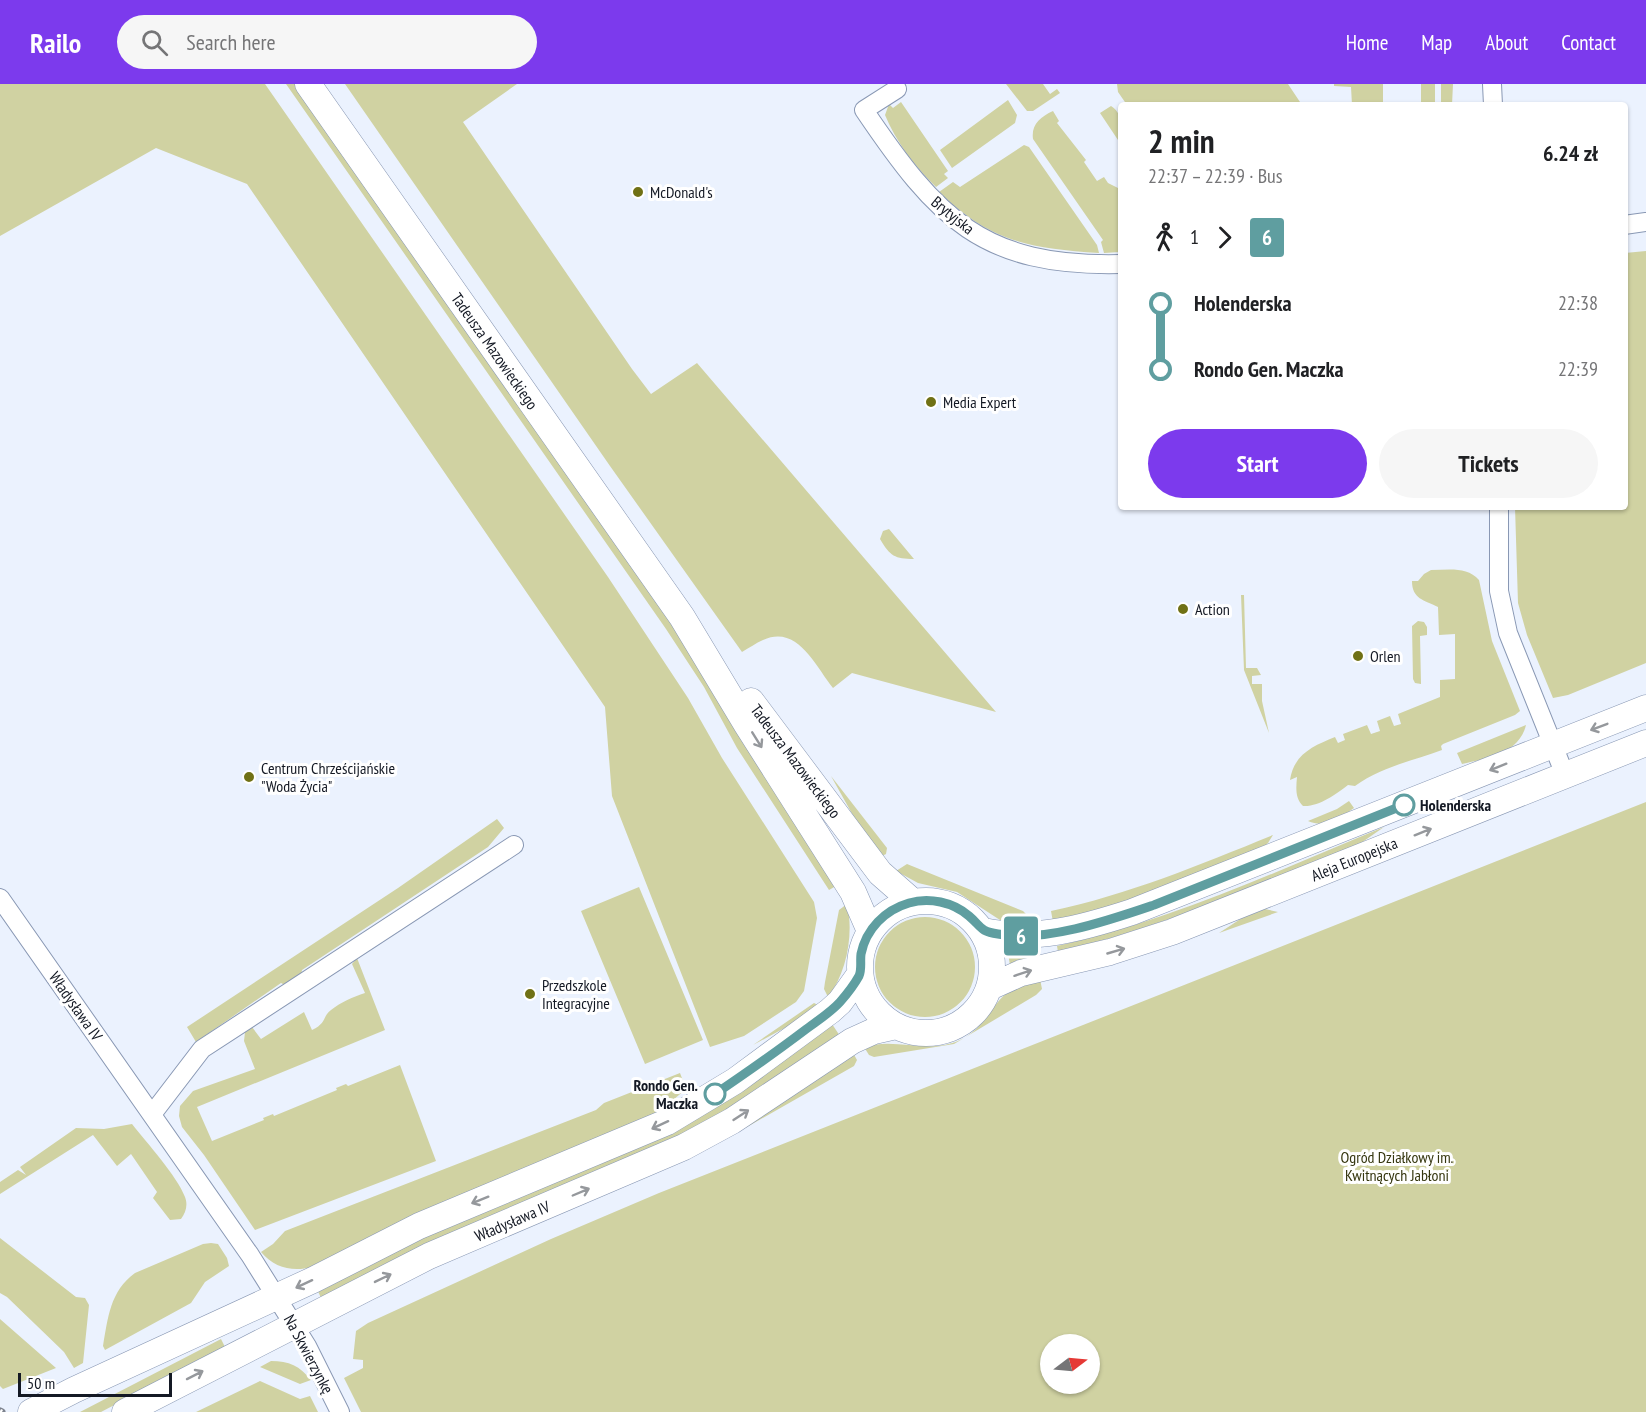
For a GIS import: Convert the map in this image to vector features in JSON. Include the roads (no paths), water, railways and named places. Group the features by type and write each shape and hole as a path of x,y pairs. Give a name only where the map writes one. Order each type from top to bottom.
{"main road":[{"name":"Tadeusza Mazowieckiego","path":"308,84 682,617 747,725 853,892 870,932"},
{"name":"Tadeusza Mazowieckiego","path":"682,617 732,676 876,868 913,902"},
{"name":"Aleja Europejska","path":"983,931 1012,936 1042,934 1083,926 1132,912 1646,708"},
{"name":"Aleja Europejska","path":"990,987 1021,973 1132,946 1172,932 1646,743"},
{"path":"913,902 946,903 964,912 983,931 992,958 990,987 983,1002 973,1015 952,1029 936,1033 919,1033 896,1026 882,1017 871,1004 860,974 862,952 870,932 889,912 913,902"},
{"name":"Władysława IV","path":"31,1412 437,1218 635,1137 683,1113 758,1065 830,1011 840,1002 860,974"},
{"name":"Władysława IV","path":"124,1412 436,1252 684,1148 732,1121 852,1041 874,1031 896,1026"}],"street":[{"path":"1492,84 1493,102"},
{"name":"Brytyjska","path":"897,89 864,110 910,175 952,218 980,237 1010,251 1036,258 1118,264"},
{"path":"1628,224 1646,222"},
{"path":"1499,510 1500,591 1508,633 1565,775"},
{"path":"153,1113 201,1049 514,844"},
{"name":"Władysława IV","path":"0,897 153,1113 276,1296"},
{"name":"Na Skwierzynkę","path":"276,1296 294,1325 339,1412"}],"place":[{"name":"McDonald's","path":"638,192"},
{"name":"Media Expert","path":"931,402"},
{"name":"Action","path":"1183,609"},
{"name":"Orlen","path":"1358,656"},
{"name":"Centrum Chrześcijańskie \"Woda Życia\"","path":"249,777"},
{"name":"Holenderska","path":"1404,805"},
{"name":"Przedszkole Integracyjne","path":"530,994"},
{"name":"Rondo Gen. Maczka","path":"715,1094"}],"park label":[{"name":"Ogród Działkowy im. Kwitnących Jabłoni","path":"1397,1166"}]}
